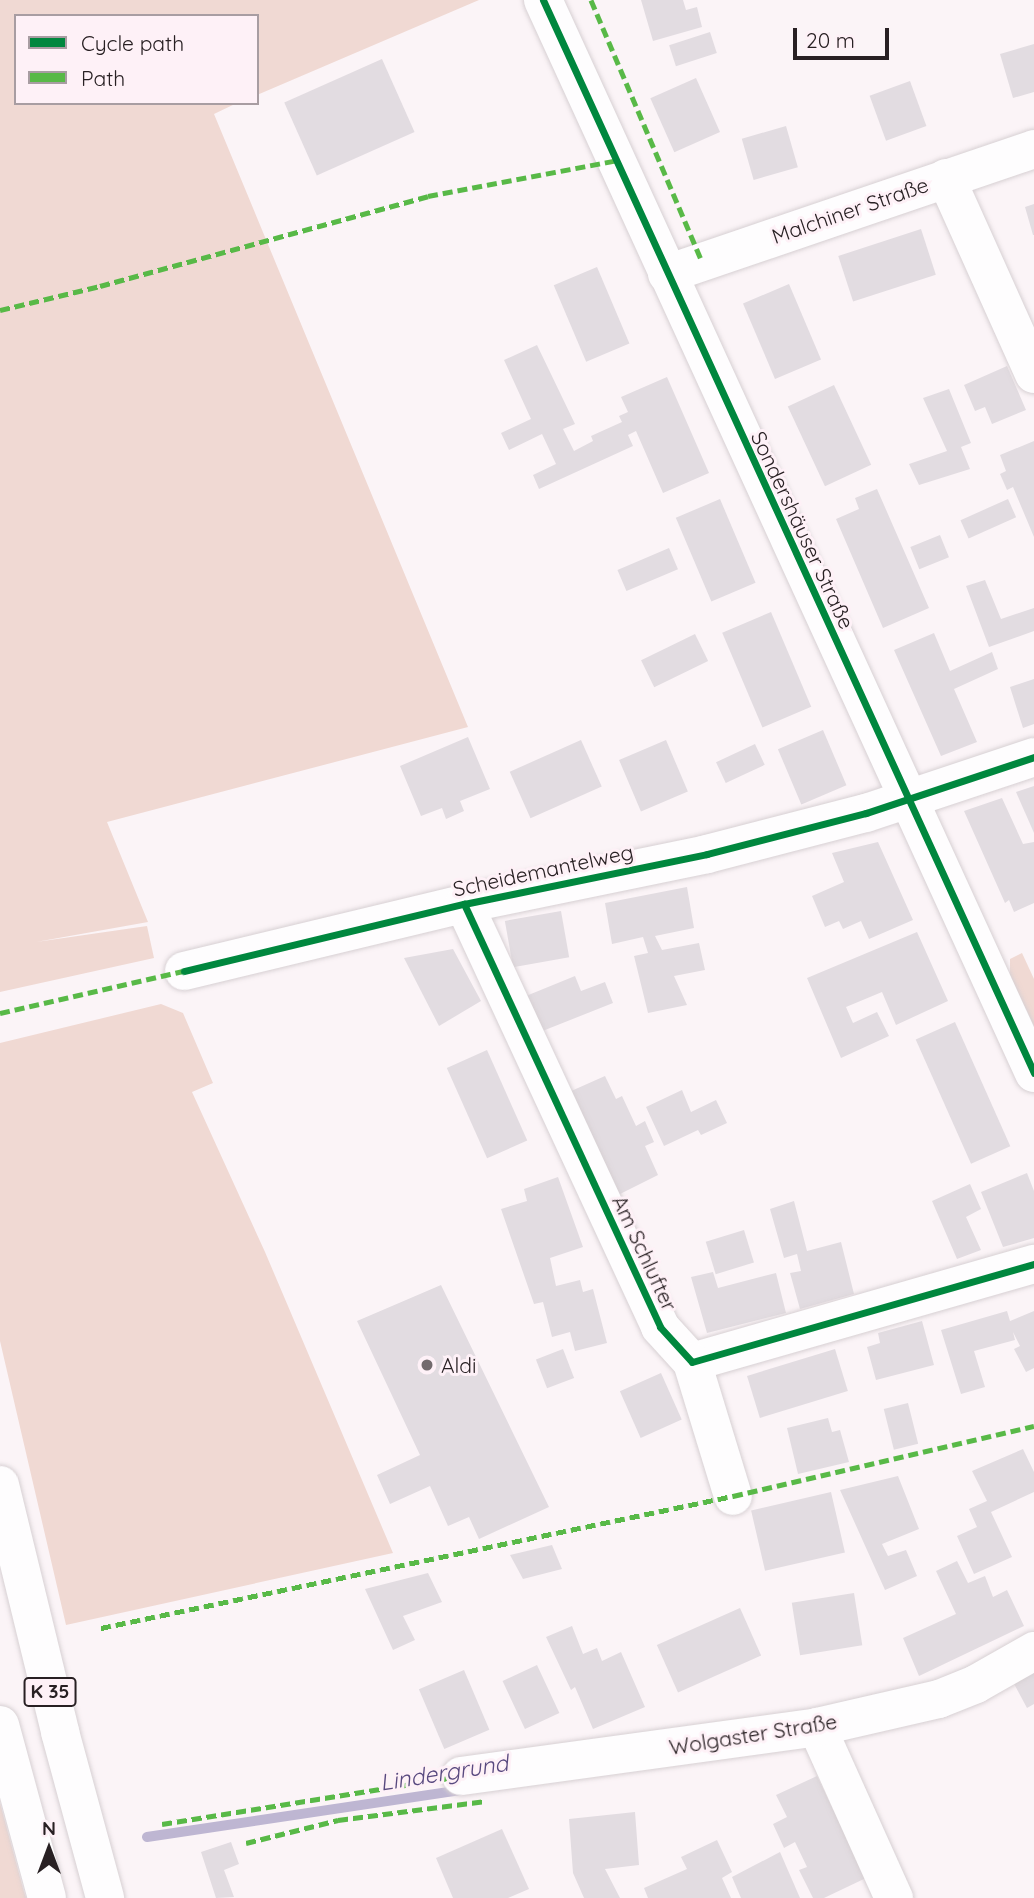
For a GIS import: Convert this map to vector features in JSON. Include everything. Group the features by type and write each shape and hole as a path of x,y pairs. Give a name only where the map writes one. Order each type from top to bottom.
{"main road":[{"name":"Sondershäuser Straße","path":"544,0 1034,1073"},
{"name":"Malchiner Straße","path":"667,274 1034,149"},
{"path":"946,178 1034,374"},
{"name":"Scheidemantelweg","path":"184,971 464,904 706,854 908,800 1034,757"},
{"name":"Am Schlufter","path":"464,904 660,1327 692,1362"},
{"path":"733,1496 692,1362 1034,1264"},
{"name":"K 35","path":"0,1485 60,1732 106,1898"},
{"name":"Wolgaster Straße","path":"461,1776 817,1727 939,1699 976,1684 1034,1651"},
{"name":"K 35","path":"0,1725 47,1898"},
{"path":"817,1727 894,1898"}],"shaded area":[{"path":"0,0 479,0 259,94 259,14 14,14 14,105 233,105 214,114 468,727 107,822 148,922 36,942 147,926 154,958 0,992"},
{"path":"1022,953 1034,979 1034,1026 1010,975 1010,959"},
{"path":"161,1004 183,1013 213,1083 192,1092 265,1252 393,1553 66,1625 0,1341 0,1043"},
{"path":"0,1803 24,1892 26,1898 0,1898"}],"building":[{"path":"641,0 683,0 686,10 697,7 702,27 653,41"},
{"path":"710,32 717,53 676,66 669,45"},
{"path":"1034,44 1034,92 1013,98 1000,54"},
{"path":"382,59 415,132 317,176 284,103"},
{"path":"696,78 720,132 674,152 650,98"},
{"path":"910,81 926,126 886,141 870,96"},
{"path":"786,126 798,167 754,180 742,139"},
{"path":"1034,204 1034,235 1033,235 1025,207"},
{"path":"921,229 936,275 853,302 838,256"},
{"path":"597,267 629,343 586,362 554,285"},
{"path":"789,284 821,359 775,379 743,304"},
{"path":"537,345 575,424 563,429 574,451 593,441 591,436 622,422 619,416 628,412 621,397 667,377 709,473 663,493 636,431 628,435 633,446 539,489 533,475 556,464 542,434 509,450 501,433 531,419 504,360"},
{"path":"1007,366 1026,410 992,424 985,407 975,411 964,385"},
{"path":"834,385 871,465 825,486 788,407"},
{"path":"949,389 971,443 961,447 970,469 919,485 909,464 947,451 923,398"},
{"path":"1034,441 1034,537 1013,487 1007,490 1000,474 1006,471 1000,455"},
{"path":"877,489 929,608 883,628 836,519 859,509 855,498"},
{"path":"720,499 756,583 711,602 676,518"},
{"path":"1008,499 1016,517 969,538 960,520"},
{"path":"940,535 949,557 919,569 910,547"},
{"path":"669,548 678,569 626,591 617,570"},
{"path":"985,580 1001,619 1034,608 1034,631 989,647 966,586"},
{"path":"771,612 811,707 762,728 722,633"},
{"path":"934,633 950,671 992,652 998,669 954,689 977,742 941,756 894,650"},
{"path":"695,634 708,661 654,687 641,660"},
{"path":"1034,679 1034,724 1023,728 1010,687"},
{"path":"823,730 846,785 801,804 778,749"},
{"path":"468,737 490,789 460,801 464,811 446,819 442,808 421,816 400,766"},
{"path":"581,740 602,787 530,818 510,772"},
{"path":"666,740 688,792 641,811 619,760"},
{"path":"755,744 765,765 726,783 716,762"},
{"path":"1034,786 1034,833 1016,792"},
{"path":"1002,798 1023,844 1034,842 1034,903 1014,912 1009,900 1005,903 964,811"},
{"path":"878,842 913,920 869,939 861,921 843,929 839,921 825,927 812,896 844,882 832,853"},
{"path":"687,887 694,928 655,936 662,950 699,943 705,970 674,976 687,1005 648,1013 634,956 648,953 643,937 612,944 605,903"},
{"path":"561,911 569,957 513,967 505,921"},
{"path":"917,932 948,1001 896,1025 882,992 846,1007 853,1023 877,1012 889,1036 841,1058 807,978"},
{"path":"453,949 481,1001 439,1026 404,958"},
{"path":"575,976 581,991 605,982 613,1003 540,1032 526,996"},
{"path":"955,1022 1010,1146 971,1164 916,1039"},
{"path":"487,1050 527,1140 487,1158 447,1068"},
{"path":"605,1076 616,1099 622,1096 636,1126 645,1121 654,1142 645,1146 658,1175 616,1196 569,1092"},
{"path":"682,1090 691,1112 716,1100 727,1123 701,1135 698,1130 664,1146 646,1107"},
{"path":"1027,1173 1034,1191 1034,1238 1003,1247 981,1192"},
{"path":"558,1177 583,1247 550,1258 556,1286 580,1280 583,1292 593,1289 607,1343 575,1351 570,1332 552,1337 543,1302 534,1304 501,1209 527,1201 524,1189"},
{"path":"970,1184 981,1209 966,1217 981,1250 957,1259 932,1201"},
{"path":"794,1201 807,1251 841,1242 854,1294 800,1309 790,1273 801,1271 797,1254 784,1258 770,1209"},
{"path":"744,1230 754,1263 716,1274 706,1242"},
{"path":"713,1272 718,1288 776,1273 786,1313 707,1333 691,1277"},
{"path":"441,1285 549,1507 479,1539 469,1517 448,1526 430,1486 390,1504 377,1475 420,1455 357,1321"},
{"path":"1007,1311 1010,1321 1034,1311 1034,1368 1026,1372 1014,1349 1020,1346 1013,1332 1015,1340 974,1351 985,1387 961,1394 941,1330"},
{"path":"922,1321 934,1365 876,1380 867,1347 880,1343 878,1333"},
{"path":"563,1349 574,1378 547,1388 536,1359"},
{"path":"835,1349 848,1391 760,1418 747,1376"},
{"path":"661,1373 682,1420 641,1438 620,1391"},
{"path":"908,1403 918,1444 894,1450 884,1409"},
{"path":"828,1418 832,1432 840,1430 849,1462 798,1474 787,1428"},
{"path":"1023,1449 1034,1472 1034,1492 991,1512 1012,1557 974,1574 957,1536 977,1527 969,1509 987,1501 972,1471"},
{"path":"898,1476 919,1529 882,1544 888,1556 906,1550 917,1576 885,1590 840,1490"},
{"path":"831,1492 845,1552 765,1571 751,1510"},
{"path":"552,1545 562,1569 523,1579 510,1555"},
{"path":"957,1561 968,1583 985,1576 993,1597 1007,1590 1024,1626 919,1676 903,1638 956,1614 936,1571"},
{"path":"428,1573 442,1602 403,1616 415,1640 393,1650 365,1589"},
{"path":"854,1593 862,1645 800,1655 792,1603"},
{"path":"740,1608 761,1656 678,1693 657,1645"},
{"path":"572,1626 583,1654 597,1648 602,1661 621,1652 645,1707 593,1729 575,1687 571,1690 546,1637"},
{"path":"537,1665 559,1713 525,1729 503,1681"},
{"path":"1034,1667 1034,1704 1027,1708 1012,1680"},
{"path":"464,1670 489,1730 444,1749 419,1689"},
{"path":"817,1776 866,1878 824,1898 813,1898 799,1870 807,1867 795,1842 784,1848 773,1824 787,1817 776,1795"},
{"path":"635,1812 639,1865 605,1869 620,1898 584,1898 573,1873 569,1819"},
{"path":"502,1829 529,1889 508,1898 453,1898 436,1858"},
{"path":"717,1840 732,1872 722,1878 731,1898 648,1898 644,1888 687,1869 681,1857"},
{"path":"231,1842 239,1864 224,1870 234,1897 216,1898 201,1852"},
{"path":"780,1852 800,1898 741,1898 732,1877"}],"waterway":[{"name":"Lindergrund","path":"147,1837 461,1790"}],"marked path":[{"path":"591,0 702,261"},
{"path":"0,310 100,286 428,196 618,160"},
{"path":"0,1013 184,971"},
{"path":"101,1628 733,1496 1034,1426"},
{"path":"162,1824 461,1776"},
{"path":"246,1843 338,1820 486,1801"}],"cycle path":[{"path":"543,0 1034,1073"},
{"path":"184,971 464,904 707,854 866,813 1034,757"},
{"path":"464,904 660,1327 692,1362 1034,1264"}],"place":[{"name":"Aldi","path":"427,1365"}]}
